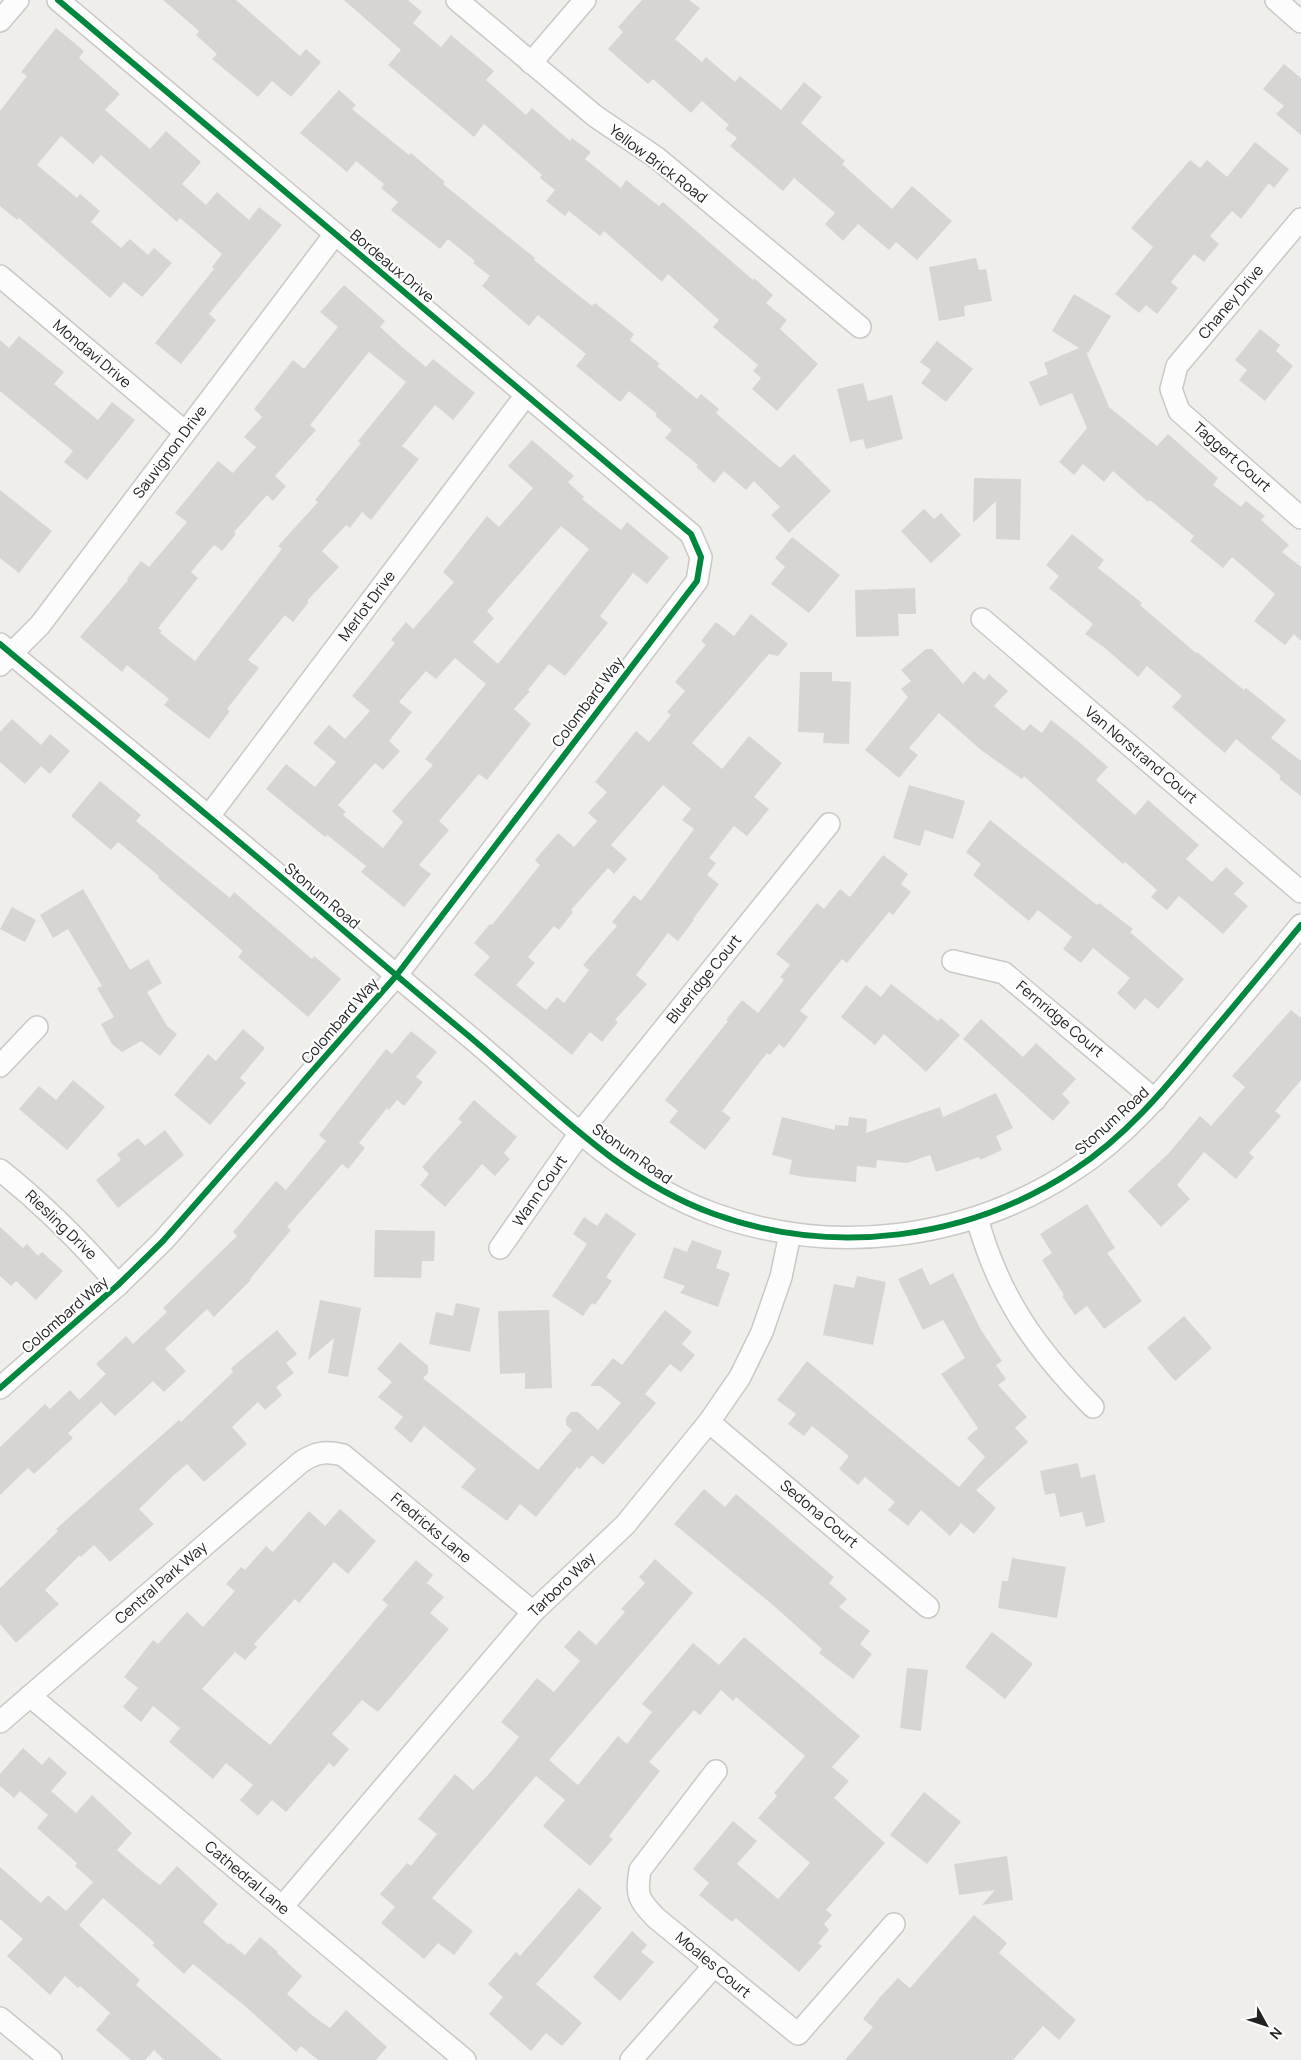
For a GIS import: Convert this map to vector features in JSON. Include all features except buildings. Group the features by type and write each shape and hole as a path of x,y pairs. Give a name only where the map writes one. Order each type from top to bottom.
{"street":[{"path":"0,21 18,0"},
{"name":"Bordeaux Drive","path":"58,0 691,534 701,557"},
{"name":"Yellow Brick Road","path":"457,0 595,116 657,158 860,327"},
{"path":"531,63 585,0"},
{"name":"Chaney Drive","path":"1171,389 1177,366 1301,219"},
{"name":"Sauvignon Drive","path":"3,654 40,625 335,234"},
{"name":"Mondavi Drive","path":"0,276 185,432"},
{"name":"Taggert Court","path":"1171,389 1179,411 1301,518"},
{"name":"Merlot Drive","path":"209,816 526,395"},
{"name":"Colombard Way","path":"0,1388 118,1285 162,1241 396,976 696,581 701,557"},
{"name":"Van Norstrand Court","path":"982,619 1301,892"},
{"name":"Stonum Road","path":"3,654 209,816 500,1062 580,1134 624,1168 668,1194 713,1214 790,1234 837,1238 879,1237 921,1232 977,1218 1034,1194 1070,1172 1110,1143 1155,1100 1301,926"},
{"name":"Blueridge Court","path":"580,1134 829,824"},
{"name":"Fernridge Court","path":"953,961 1004,973 1155,1100"},
{"path":"0,1066 37,1027"},
{"name":"Wann Court","path":"500,1248 580,1134"},
{"name":"Riesling Drive","path":"0,1170 37,1199 76,1236 118,1285"},
{"path":"977,1218 1001,1286 1020,1321 1046,1358 1093,1407"},
{"name":"Tarboro Way","path":"282,1907 533,1612 625,1525 709,1422 740,1377 762,1332 781,1277 790,1234"},
{"name":"Sedona Court","path":"709,1422 928,1607"},
{"name":"Fredricks Lane","path":"326,1451 343,1455 533,1612"},
{"name":"Central Park Way","path":"0,1722 301,1462 312,1455 326,1451"},
{"name":"Cathedral Lane","path":"30,1696 465,2060"},
{"name":"Moales Court","path":"716,1771 640,1870 637,1889 640,1902 713,1967 798,2034 894,1924"},
{"path":"631,2060 713,1967"},
{"path":"0,2018 51,2060"}],"cycle path":[{"path":"0,1388 118,1285 163,1241 396,976 697,581 701,557 691,534 58,0"},
{"path":"0,644 240,843 494,1057 581,1134 612,1158 644,1180 678,1199 714,1214 759,1227 806,1235 852,1237 899,1234 945,1226 990,1212 1033,1194 1093,1157 1127,1128 1172,1079 1301,925"}]}
